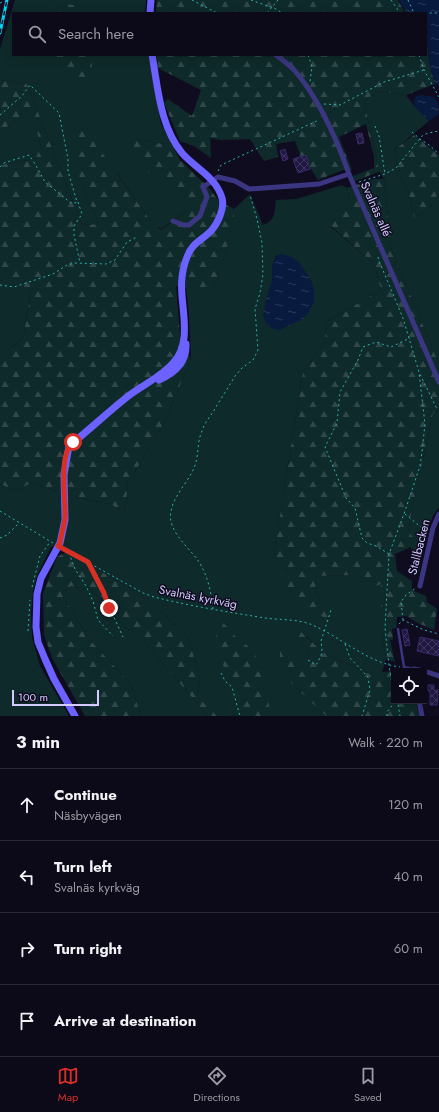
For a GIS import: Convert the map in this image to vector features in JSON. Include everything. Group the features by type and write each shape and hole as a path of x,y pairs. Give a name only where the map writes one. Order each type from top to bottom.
{"street":[{"path":"150,12 151,0"},
{"path":"75,716 44,659 38,642 36,627 37,594 41,578 60,543 65,520 64,475 69,446 128,396 166,370 174,362 181,350 184,334 180,283 183,267 187,256 196,242 211,231 221,214 222,199 212,180 182,152 167,127 161,106 152,56"},
{"name":"Svalnäs allé","path":"277,56 294,70 309,92 338,145 349,174 439,382"},
{"path":"173,221 183,225 189,225 200,216 207,197 203,187 218,177 235,181 249,189 319,184 349,174"},
{"name":"Stallbacken","path":"420,586 434,523 439,514"},
{"path":"427,672 439,676"},
{"path":"420,704 422,716"}],"lane":[{"path":"398,628 404,667 407,668"}],"path":[{"path":"0,3 8,0"},
{"path":"192,0 215,12"},
{"path":"251,0 280,12"},
{"path":"267,12 278,0"},
{"path":"392,0 399,12"},
{"path":"408,0 414,12"},
{"path":"427,13 439,13"},
{"path":"308,56 312,66 309,92"},
{"path":"419,56 424,70 439,97"},
{"path":"324,104 340,105 384,82 424,70"},
{"path":"0,115 22,96 30,85 59,113 68,159 68,171 82,214 74,226 74,235 80,263"},
{"path":"212,180 221,165 324,118"},
{"path":"375,126 379,136 385,174"},
{"path":"354,184 385,174 396,168 422,136 439,131"},
{"path":"412,132 439,154"},
{"path":"0,167 4,163 28,155 45,182 71,203 75,204 78,202"},
{"path":"213,609 211,591 206,577 198,562 172,525 170,516 177,496 192,472 198,458 199,443 202,431 235,376 242,368 253,360 258,350 255,309 260,293 263,274 262,243 249,189"},
{"path":"0,285 14,288 53,274 67,265 80,263 106,264 115,260 127,242 136,237"},
{"path":"382,248 378,255 379,261 410,338 419,372 425,424 420,466 389,554 385,628 391,678"},
{"path":"389,554 376,546 367,543 362,538 355,508 346,498 325,447 337,423 340,392 358,360 363,347 376,342 391,347 410,338"},
{"path":"419,372 436,407 439,409"},
{"name":"Svalnäs kyrkväg","path":"0,512 143,593 154,597 213,609 309,624 389,666 404,667"},
{"path":"404,514 431,535"},
{"path":"0,538 7,535 19,523"},
{"path":"69,551 75,569 86,586 93,601 98,620 113,636"},
{"path":"88,562 123,637"},
{"path":"403,620 401,602 409,592 420,586"},
{"path":"308,660 316,664 321,656 321,641 331,610"},
{"path":"398,628 399,623 403,620"},
{"path":"403,620 424,630 439,634"},
{"path":"345,644 350,658 368,677 370,690 362,716"},
{"path":"221,673 225,681 232,687 240,716"},
{"path":"386,716 387,712 393,704"},
{"path":"398,704 400,716"}],"green space":[{"path":"15,0 146,0 145,12 12,12 12,56 148,56 161,124 172,144 155,143 139,139 172,185 172,190 186,197 186,212 161,229 153,224 117,173 80,181 99,224 82,225 27,84 0,80 0,49"},
{"path":"157,0 398,0 404,12 156,12"},
{"path":"59,3 74,5 80,12 50,12 52,6"},
{"path":"427,46 429,63 435,84 406,95 379,91 364,101 379,171 381,171 355,181 353,176 374,168 374,157 366,124 339,137 352,170 343,170 318,180 311,169 306,155 301,157 295,141 276,144 278,157 264,161 250,139 221,140 210,138 211,158 194,146 180,141 164,103 168,99 192,116 201,90 158,68 156,56 427,56"},
{"path":"54,56 92,56 92,69 87,80 81,80"},
{"path":"0,80 27,84 82,225 99,224 80,181 74,129 85,129 153,224 161,230 186,212 186,197 171,190 172,185 167,180 156,182 135,155 132,145 139,139 155,143 172,144 180,160 209,188 218,200 234,209 234,219 222,266 213,292 176,286 180,336 191,360 162,427 128,483 125,512 110,504 83,499 31,483 16,491 0,484 0,353 4,352 23,339 31,291 0,280 0,165 35,159 41,147 36,128 24,116 0,131"},
{"path":"379,91 406,95 415,107 429,121 394,150 401,177 408,190 414,217 428,210 439,192 439,364 391,248 384,179 379,171 364,101"},
{"path":"24,116 36,128 41,147 35,159 0,165 0,131"},
{"path":"414,135 439,155 439,192 428,210 414,217 408,190 401,177 394,150"},
{"path":"374,179 384,179 391,248 439,364 439,410 433,413 408,528 412,536 423,545 419,572 413,572 411,547 395,554 397,571 412,581 412,590 426,596 427,602 437,609 434,630 406,616 397,617 396,628 392,629 393,639 390,640 395,662 386,659 381,621 381,584 368,589 356,575 317,576 316,589 319,599 336,618 331,622 290,596 274,553 303,372 325,342 326,322 381,290 374,264 331,226 350,199 347,188"},
{"path":"342,185 347,188 350,199 331,227 374,264 381,290 326,322 325,342 303,372 274,553 326,607 319,599 317,594 317,576 356,575 382,583 381,621 386,659 380,679 324,653 304,634 298,637 309,652 308,660 300,662 292,684 326,716 217,716 197,696 200,677 188,637 146,597 66,552 63,545 51,547 37,576 33,592 31,615 32,637 40,666 69,716 0,716 0,484 16,491 31,483 83,499 110,504 125,512 128,483 162,427 191,360 186,287 213,292 222,266 234,218 234,209 250,194 263,225 272,218 275,212 276,200 296,199"},
{"path":"0,280 31,290 23,339 4,352 0,353"},
{"path":"439,410 439,507 433,516 423,545 412,536 408,528 433,413"},
{"path":"66,552 146,597 188,637 200,677 197,696 217,716 208,716 138,635 123,626 92,590 71,586 61,593 89,639 131,684 141,716 85,716 52,658 44,635 43,593 57,557"},
{"path":"71,586 92,590 123,626 138,635 208,716 141,716 131,684 89,639 61,593"},
{"path":"220,619 235,636 254,651 263,674 270,711 269,716 245,716 236,686 226,673 217,647 216,634"},
{"path":"300,631 324,653 380,679 381,672 391,671 391,704 417,704 419,716 326,716 292,684 280,661 280,649 286,646 299,661 308,660 309,652 298,637"}],"water":[{"path":"399,0 439,0 439,86 435,84 429,63 427,46 427,12 405,12"},
{"path":"422,95 434,97 438,103 439,114 429,121 415,107 414,101 416,96"},
{"path":"282,254 290,256 299,262 311,280 314,289 314,302 309,312 303,319 279,330 273,329 266,323 263,316 272,280 272,267 275,256"}],"building":[{"path":"362,133 364,143 358,144 356,134"},
{"path":"285,149 288,159 283,161 280,151"},
{"path":"306,155 310,169 298,173 293,159"},
{"path":"407,629 410,645 405,646 402,630"},
{"path":"420,637 439,641 439,656 417,651"},
{"path":"428,685 434,685 434,690 438,690 437,705 430,705 430,691 428,691"}],"railway":[{"path":"0,33 7,0"}],"route":[{"path":"73,442 69,446 66,458 64,475 65,520 58,546 88,562 104,593 109,608"}]}
